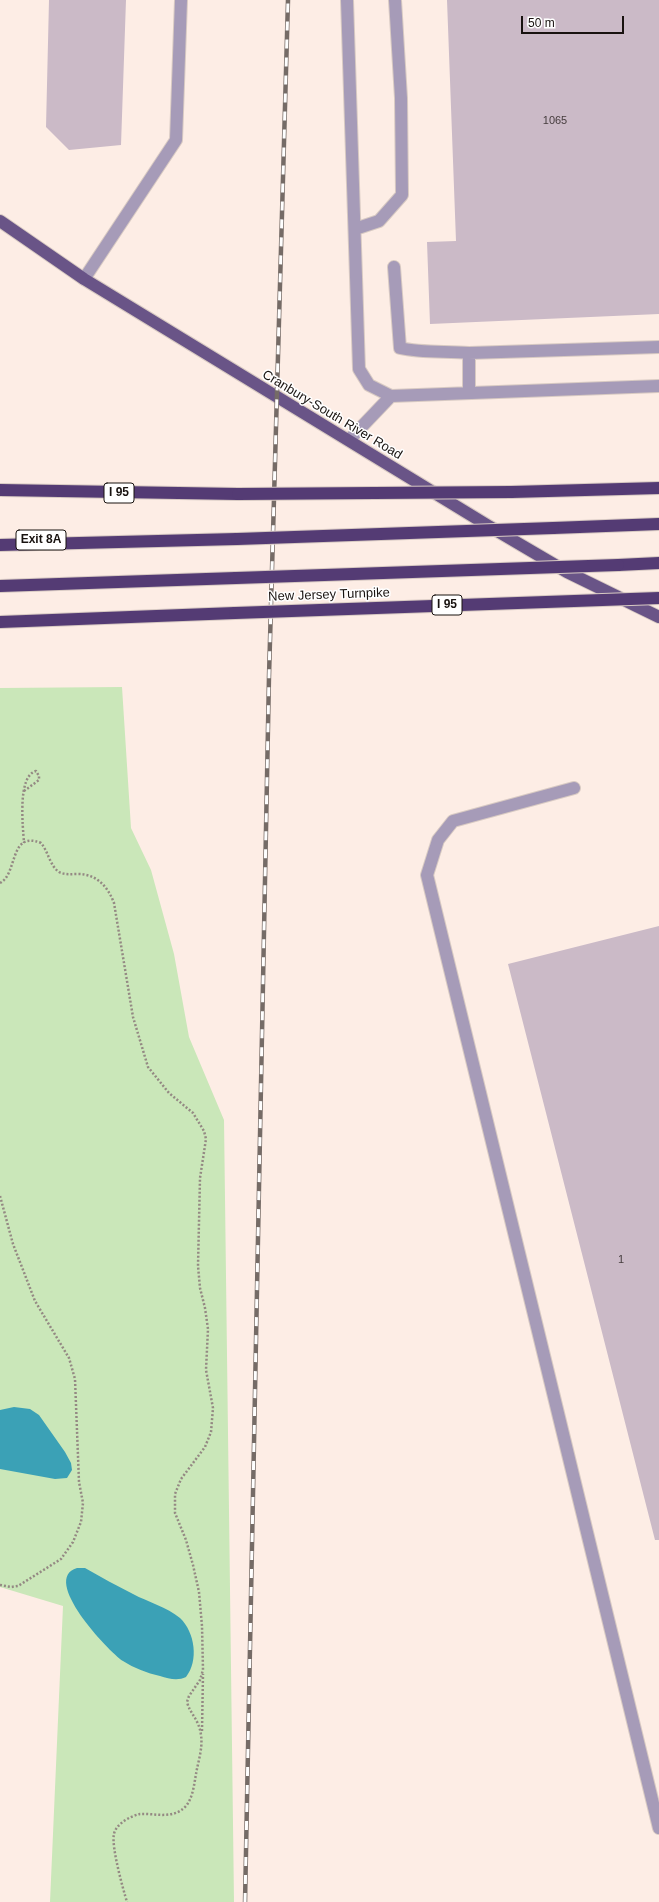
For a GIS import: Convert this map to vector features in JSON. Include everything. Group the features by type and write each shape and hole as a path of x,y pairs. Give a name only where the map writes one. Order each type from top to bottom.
{"highway":[{"name":"I 95","path":"0,490 238,494 511,492 659,488"},
{"path":"0,545 82,542 237,540 659,524"},
{"name":"Exit 8A","path":"0,538 82,542"},
{"name":"New Jersey Turnpike","path":"0,586 659,564"},
{"name":"New Jersey Turnpike","path":"0,622 659,598"}],"main road":[{"name":"Cranbury-South River Road","path":"0,221 84,279 486,525 567,572 659,618"}],"lane":[{"path":"84,279 176,140 180,0"},
{"path":"347,0 359,368 369,386 392,396 659,386"},
{"path":"355,229 379,221 402,195 401,98 395,0"},
{"path":"394,267 400,348 415,352 439,350 469,353 659,347"},
{"path":"469,353 469,393"},
{"path":"348,440 392,396"},
{"path":"574,788 453,821 438,840 427,875 659,1828"}],"path":[{"path":"24,791 39,780 39,776 36,771 28,774 24,791 22,812 24,842"},
{"path":"0,883 6,879 10,873 15,852 24,842 31,841 41,843 58,871 65,874 80,874 96,878 110,893 114,903 133,1017 148,1067 169,1093 193,1113 204,1132 206,1139 200,1178 198,1266 200,1288 208,1329 206,1370 213,1408 211,1432 205,1447 181,1479 175,1494 175,1513 188,1546 199,1592 204,1653 201,1747 192,1792 186,1806 181,1810 167,1814 134,1816 118,1826 114,1833 119,1872 127,1902"},
{"path":"0,1196 13,1244 35,1302 67,1354 73,1368 76,1390 79,1482 83,1512 78,1531 61,1559 18,1586 11,1587 0,1585"},
{"path":"202,1736 199,1722 187,1702 189,1696 200,1680 203,1670"}],"green space":[{"path":"122,687 131,828 151,870 174,954 189,1037 224,1120 234,1902 50,1902 63,1606 0,1587 0,688"}],"water":[{"path":"14,1407 30,1409 39,1415 71,1463 72,1470 67,1478 55,1479 0,1469 0,1410"},
{"path":"77,1568 85,1568 115,1585 175,1614 180,1618 189,1631 194,1647 193,1663 186,1677 180,1679 170,1679 141,1670 123,1661 104,1644 80,1615 71,1600 66,1586 68,1575"}],"building":[{"path":"49,0 126,0 121,145 69,150 46,127"},
{"path":"447,0 659,0 659,314 430,324 427,242 456,241"},
{"path":"659,926 659,1540 655,1540 508,964"}],"railway":[{"path":"245,1902 269,676 288,0"}]}
